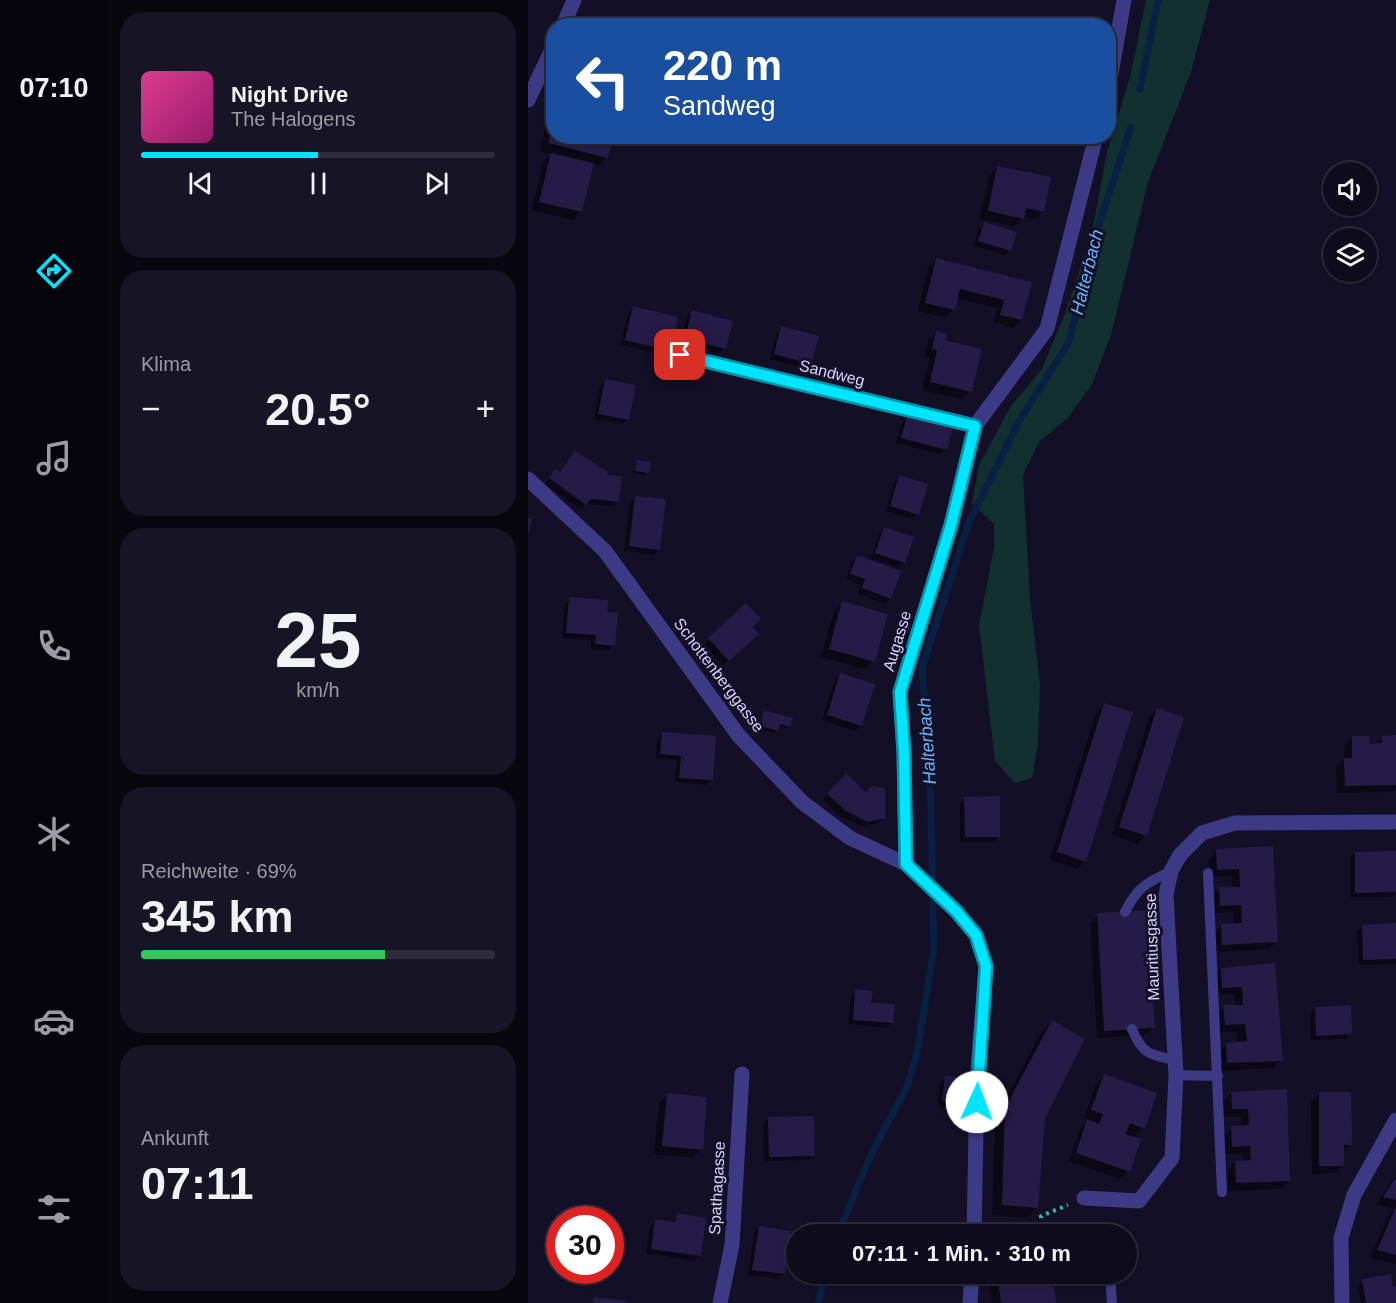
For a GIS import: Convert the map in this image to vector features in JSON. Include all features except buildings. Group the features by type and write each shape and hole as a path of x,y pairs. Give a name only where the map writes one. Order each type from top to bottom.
{"street":[{"path":"566,18 574,0"},
{"path":"1116,46 1124,0"},
{"path":"528,100 546,62"},
{"name":"Augasse","path":"911,869 900,692 951,525 975,426 1047,329 1094,144"},
{"name":"Sandweg","path":"680,355 975,426"},
{"name":"Schottenberggasse","path":"528,479 605,551 740,736 802,802 850,838 911,869"},
{"name":"Mauritiusgasse","path":"1084,1198 1139,1201 1172,1158 1175,1067 1166,895 1172,871 1180,855 1202,833 1235,823 1396,822"},
{"path":"911,869 956,911 976,935 986,966 977,1080 974,1224"},
{"name":"Spathagasse","path":"720,1303 732,1245 742,1074"},
{"path":"1342,1303 1341,1238 1354,1195 1396,1120"},
{"path":"970,1303 971,1284"}],"lane":[{"path":"1125,912 1133,894 1146,883 1172,871"},
{"path":"1208,873 1222,1192"},
{"path":"1132,1029 1138,1045 1153,1056 1175,1067 1218,1076"},
{"path":"1111,1284 1112,1303"}],"path":[{"path":"1041,1224 1041,1216 1084,1198"}],"green space":[{"path":"1146,0 1210,0 1191,72 1148,182 1111,335 1092,384 1068,418 1039,442 1023,475 1030,599 1040,685 1038,743 1032,778 1015,783 995,761 979,625 994,548 994,524 972,504 979,465 1011,406 1042,369 1066,311 1092,233 1106,156 1110,144 1116,144 1116,123 1130,77"}],"waterway":[{"name":"Halterbach","path":"1140,89 1158,0"},
{"name":"Halterbach","path":"842,1224 872,1152 907,1087 917,1053 934,949 930,772 922,668 969,522 1018,423 1069,342 1095,237 1131,127"},
{"name":"Halterbach","path":"818,1303 823,1284"}],"route":[{"path":"680,355 975,426 951,525 900,692 904,753 906,864 956,911 976,935 986,966 977,1102"}]}
